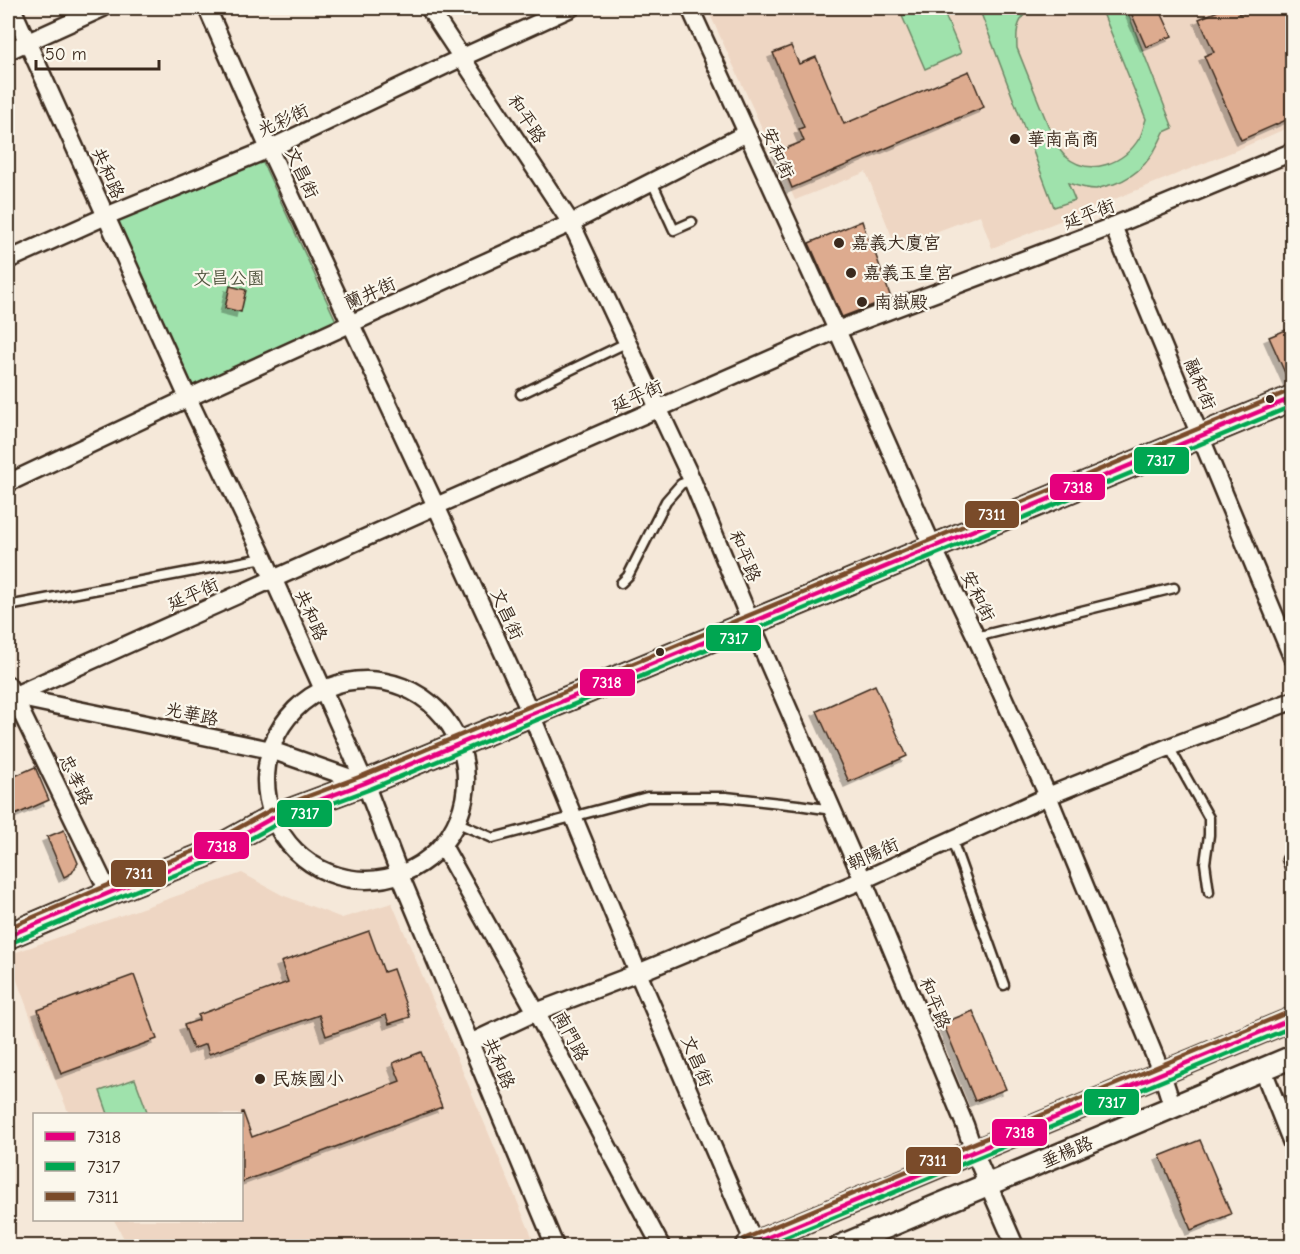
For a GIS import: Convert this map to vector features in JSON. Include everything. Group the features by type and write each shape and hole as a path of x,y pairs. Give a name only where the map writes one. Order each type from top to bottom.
{"main road":[{"path":"8,936 205,855 274,817 365,783 1293,398"}],"street":[{"name":"共和路","path":"12,8 365,783 400,875 555,1246"},
{"path":"8,51 103,8"},
{"name":"文昌街","path":"207,8 269,149 531,714 750,1245"},
{"name":"和平路","path":"429,8 571,223 628,342 692,480 751,623 863,880 1014,1246"},
{"name":"光彩街","path":"8,260 106,216 269,149 571,8"},
{"name":"安和街","path":"690,8 1048,796 1162,1074 1173,1108"},
{"name":"蘭井街","path":"8,483 350,323 571,223 747,133"},
{"name":"延平街","path":"9,693 837,330 1113,226 1293,152"},
{"name":"融和街","path":"1113,226 1293,657"},
{"path":"353,681 385,681 414,692 440,711 458,744 466,765 466,794 458,823 443,846 423,863 400,875 369,881 338,877 310,863 294,849 287,842 274,817 267,793 266,771 271,750 282,725 300,705 323,690 353,681"},
{"name":"光華路","path":"9,693 271,750 365,783"},
{"name":"忠孝路","path":"9,693 109,893"},
{"name":"朝陽街","path":"470,1043 536,1012 638,973 863,880 1048,796 1169,747 1293,701"},
{"name":"南門路","path":"443,846 536,1012 661,1246"},
{"name":"垂楊路","path":"750,1245 1293,1019"},
{"name":"垂楊路","path":"841,1246 1293,1057"},
{"path":"1263,1070 1293,1143"}],"lane":[{"path":"652,182 674,230 692,222"},
{"path":"521,394 628,342"},
{"path":"621,583 628,576 666,501 681,484 692,480"},
{"path":"8,606 264,558"},
{"path":"976,637 1174,588"},
{"path":"1169,747 1209,818 1209,835 1204,863 1209,892"},
{"path":"458,823 493,838 647,797 726,798 833,810"},
{"path":"952,840 1004,985"},
{"path":"1287,859 1293,873"}],"shaded area":[{"name":"華南高商","path":"707,8 1292,8 1292,126 992,248 980,215 896,247 866,172 795,200"},
{"name":"民族國小","path":"242,873 282,895 342,918 392,903 536,1246 128,1246 115,1221 243,1221 243,1113 69,1113 8,961 8,955"}],"green space":[{"path":"923,8 942,8 961,53 925,69 902,16"},
{"path":"979,8 1029,8 1018,26 1017,48 1056,145 1075,163 1096,167 1116,160 1133,146 1141,135 1146,119 1101,8 1126,8 1173,128 1164,132 1145,164 1131,176 1096,189 1068,183 1075,200 1054,207"},
{"name":"文昌公園","path":"251,163 263,163 337,323 193,389 117,222 119,217"},
{"path":"135,1079 148,1113 108,1113 100,1091"}],"building":[{"path":"1129,8 1159,8 1172,36 1146,47"},
{"path":"1225,8 1236,8 1239,14 1255,8 1293,8 1293,117 1241,140 1204,56 1214,52 1199,19"},
{"path":"791,46 799,64 816,57 844,124 969,71 984,107 792,188 777,152 804,141 799,129 804,127 773,53"},
{"path":"862,221 891,298 842,317 809,243"},
{"path":"230,286 246,290 241,312 225,308"},
{"path":"1293,327 1293,384 1290,384 1269,337"},
{"path":"875,685 907,756 849,782 817,711"},
{"path":"35,767 49,800 8,818 8,779"},
{"path":"64,830 78,863 72,873 64,877 47,837"},
{"path":"369,931 384,972 393,969 410,1017 389,1024 386,1015 326,1036 319,1015 209,1054 206,1044 193,1049 184,1025 199,1020 198,1015 288,982 281,962"},
{"path":"134,975 157,1039 61,1074 38,1010"},
{"path":"973,1011 1006,1089 975,1101 943,1023"},
{"path":"421,1052 442,1107 243,1182 242,1112 243,1112 252,1137 400,1081 393,1063"},
{"path":"1200,1140 1231,1214 1191,1230 1160,1156"}],"transit line":[{"name":"7311","path":"8,928 202,848 271,810 362,776 1289,391"},
{"name":"7318","path":"8,936 205,855 274,817 365,783 1292,398"},
{"name":"7317","path":"11,943 208,862 277,824 368,790 1292,406"},
{"name":"7311","path":"744,1239 1289,1012"},
{"name":"7318","path":"747,1246 1292,1019"},
{"name":"7317","path":"765,1246 1292,1027"}],"place":[{"name":"華南高商","path":"1015,139"},
{"name":"嘉義大廈宮","path":"839,243"},
{"name":"嘉義玉皇宮","path":"851,273"},
{"name":"南嶽殿","path":"862,302"},
{"name":"民族國小","path":"260,1079"}]}
